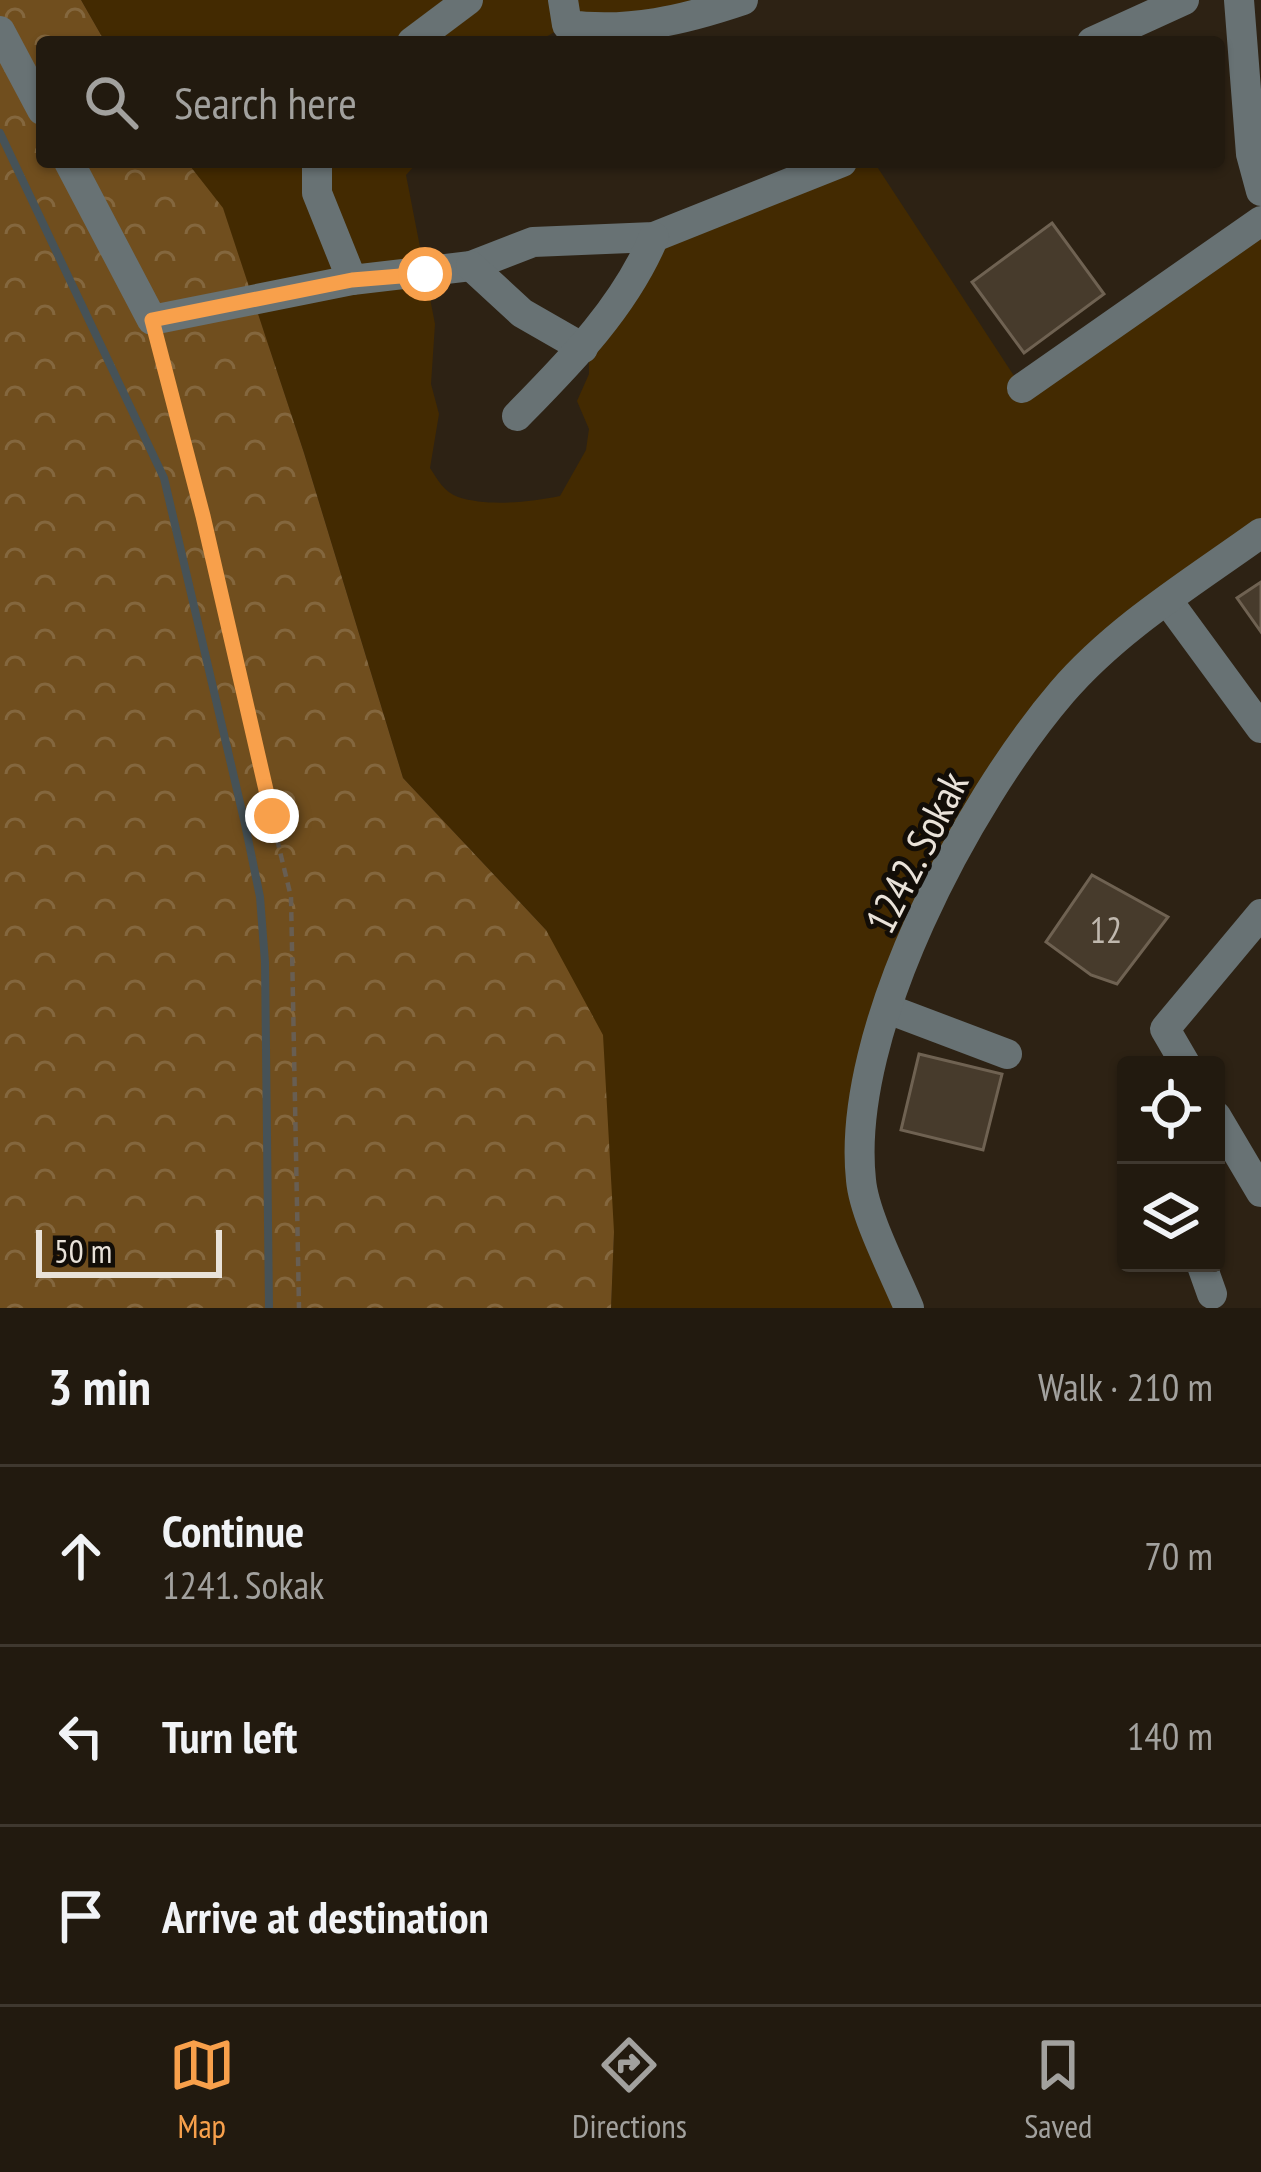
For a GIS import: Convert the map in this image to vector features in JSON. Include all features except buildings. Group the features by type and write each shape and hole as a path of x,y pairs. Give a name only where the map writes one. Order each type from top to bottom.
{"street":[{"path":"420,36 468,0"},
{"path":"563,0 567,25 601,29 653,26 743,0"},
{"path":"1105,36 1184,0"},
{"path":"1239,0 1251,154 1261,190"},
{"path":"0,31 36,99"},
{"path":"72,168 152,320 352,280 471,266 533,242 654,237 827,168"},
{"path":"317,168 317,193 352,280"},
{"path":"1022,388 1261,220"},
{"path":"517,416 583,347 643,263 654,237"},
{"path":"471,266 522,313 583,347"},
{"name":"1242. Sokak","path":"908,1308 861,1185 862,1110 868,1070 927,910 1008,764 1063,691 1135,624 1261,533"},
{"path":"1167,600 1261,728"},
{"path":"1181,1056 1165,1029 1261,914"},
{"path":"888,1009 1007,1054"},
{"path":"1225,1131 1261,1192"},
{"path":"1204,1272 1212,1294"}],"path":[{"path":"152,320 292,897 299,1308"}],"shaded area":[{"path":"81,0 743,0 567,25 548,36 102,36"},
{"path":"192,168 412,168 406,175 435,324 431,384 439,414 430,468 453,495 496,503 560,496 586,450 589,429 577,401 589,374 589,359 654,237 827,168 878,168 1022,388 1261,221 1261,533 1063,691 927,910 859,1129 909,1308 611,1308 614,1232 546,930 403,778 304,453 223,209"}],"green space":[{"path":"0,0 81,0 102,36 36,36 36,168 192,168 223,208 403,778 546,930 603,1035 614,1232 611,1308 0,1308"}],"waterway":[{"path":"0,133 164,478 245,824 260,897 265,962 269,1308"}],"route":[{"path":"272,816 152,320 352,280 425,274"}]}
